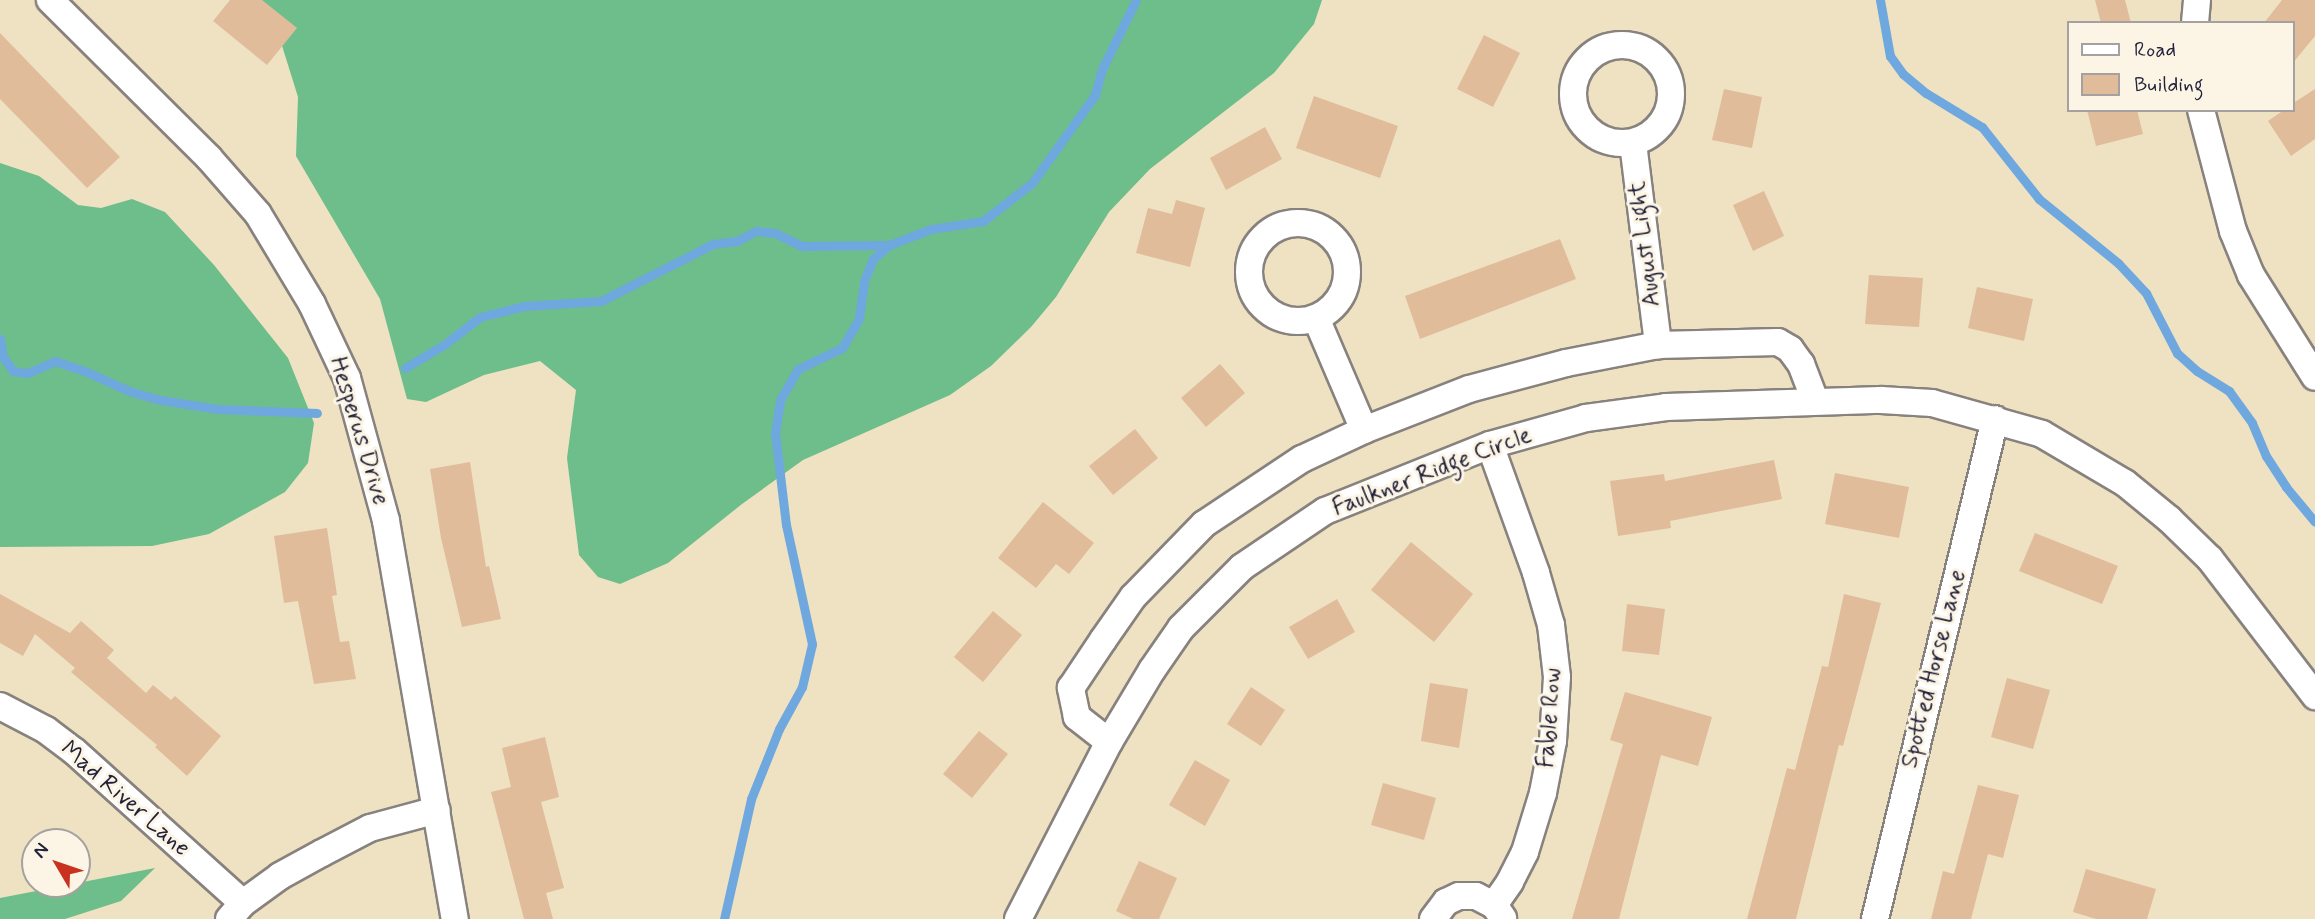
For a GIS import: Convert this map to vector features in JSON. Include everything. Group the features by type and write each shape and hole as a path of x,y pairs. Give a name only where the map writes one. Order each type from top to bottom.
{"street":[{"name":"Hesperus Drive","path":"50,0 209,158 258,214 292,268 331,342 362,426 386,521 456,919"},
{"path":"2195,21 2197,0"},
{"path":"2202,112 2233,232 2251,275 2315,377"},
{"name":"August Light","path":"1633,143 1658,345"},
{"path":"1316,318 1364,430"},
{"path":"1109,742 1077,717 1071,688 1133,597 1166,560 1225,509 1302,459 1364,430 1469,389 1566,363 1658,345 1778,342 1790,349 1801,364 1815,400"},
{"name":"Faulkner Ridge Circle","path":"1018,919 1109,742 1181,628 1242,566 1325,511 1490,445 1586,418 1666,407 1815,400 1932,403 1995,419 2042,435 2081,455 2125,483 2169,519 2210,559 2315,696"},
{"name":"Spotted Horse Lane","path":"1875,919 1995,419"},
{"name":"Fable Row","path":"1433,919 1446,902 1459,896 1476,896 1498,912 1525,852 1543,793 1553,741 1557,677 1551,625 1536,573 1490,445"},
{"name":"Mad River Lane","path":"0,706 46,730 74,751 236,911"},
{"path":"236,911 280,876 370,828 437,810"}],"green space":[{"path":"245,0 1322,0 1314,24 1274,73 1150,169 1109,212 1056,297 1031,327 991,366 950,395 803,460 668,563 620,584 598,577 579,555 567,458 576,390 540,361 484,375 426,402 407,399 380,299 296,156 298,97 279,36"},
{"path":"0,163 39,176 78,205 101,208 132,199 165,212 214,265 288,358 314,423 308,463 285,492 209,534 152,546 0,547"},
{"path":"155,868 121,901 65,919 0,919 0,898 21,894 21,898 91,898 91,880"}],"building":[{"path":"230,0 262,0 297,28 267,65 213,21"},
{"path":"2095,0 2125,0 2130,21 2100,21"},
{"path":"2282,0 2315,0 2315,36 2294,62 2294,21 2266,21"},
{"path":"0,33 120,157 87,188 0,99"},
{"path":"1484,35 1520,53 1493,107 1457,89"},
{"path":"1724,89 1762,97 1752,148 1712,140"},
{"path":"2315,89 2315,139 2291,156 2268,121 2281,112 2294,112 2294,103"},
{"path":"1314,96 1398,126 1380,178 1296,148"},
{"path":"2088,112 2138,112 2143,134 2096,146"},
{"path":"1265,127 1282,159 1226,190 1210,158"},
{"path":"1764,191 1784,236 1753,251 1733,205"},
{"path":"1176,200 1205,208 1190,267 1136,253 1148,208 1172,214"},
{"path":"1560,239 1576,279 1420,339 1405,296"},
{"path":"1869,275 1923,278 1919,327 1865,324"},
{"path":"1977,287 2033,299 2024,341 1968,328"},
{"path":"1220,364 1245,393 1206,427 1181,398"},
{"path":"1135,429 1158,458 1113,495 1089,466"},
{"path":"1774,460 1782,499 1670,521 1671,528 1618,536 1610,481 1664,474 1665,481"},
{"path":"470,462 486,567 489,566 501,619 462,627 441,538 430,469"},
{"path":"1835,473 1909,487 1899,538 1825,524"},
{"path":"1043,502 1094,543 1069,574 1056,564 1036,588 998,558"},
{"path":"327,528 337,595 332,596 340,642 349,641 356,679 314,684 298,601 284,603 274,536"},
{"path":"2035,533 2118,566 2102,604 2019,571"},
{"path":"1411,542 1473,594 1434,642 1371,590"},
{"path":"0,594 70,633 81,621 114,650 107,658 146,693 153,685 171,700 175,696 221,736 187,776 155,747 157,745 71,672 75,668 35,634 23,656 0,643"},
{"path":"1844,594 1881,603 1843,746 1839,745 1796,919 1747,919 1787,768 1795,770 1822,666 1828,667"},
{"path":"1337,599 1355,632 1308,659 1289,627"},
{"path":"1627,604 1665,609 1659,655 1622,651"},
{"path":"993,611 1022,635 983,682 954,657"},
{"path":"2007,678 2050,690 2033,749 1991,737"},
{"path":"1430,683 1468,689 1459,748 1421,741"},
{"path":"1251,687 1285,710 1261,746 1227,724"},
{"path":"1625,692 1712,717 1698,766 1661,755 1619,919 1572,919 1623,744 1610,740"},
{"path":"979,731 1008,754 972,798 943,774"},
{"path":"545,737 559,797 541,802 564,888 546,893 553,919 524,919 491,792 511,787 502,748"},
{"path":"1195,760 1230,780 1205,826 1169,805"},
{"path":"1383,783 1436,798 1424,840 1371,825"},
{"path":"1978,785 2019,795 2003,858 1988,854 1971,919 1931,919 1943,871 1954,874"},
{"path":"1139,861 1177,878 1159,919 1133,919 1116,911"},
{"path":"2086,869 2156,889 2147,919 2096,919 2073,912"}],"waterway":[{"path":"724,919 751,799 779,729 802,687 812,644 786,525 775,433 780,400 798,369 842,348 859,318 864,281 873,259 889,245 931,229 983,221 1032,183 1095,95 1102,69 1136,0"},
{"path":"1880,0 1890,56 1903,74 1926,93 1982,127 2039,199 2118,263 2146,293 2177,353 2197,371 2229,391 2252,423 2266,456 2286,487 2315,522"},
{"path":"405,368 445,344 480,317 524,306 601,301 713,244 737,241 756,231 775,233 802,246 889,245"},
{"path":"0,339 3,357 13,371 28,373 55,361 129,391 161,400 217,409 317,413"}]}
